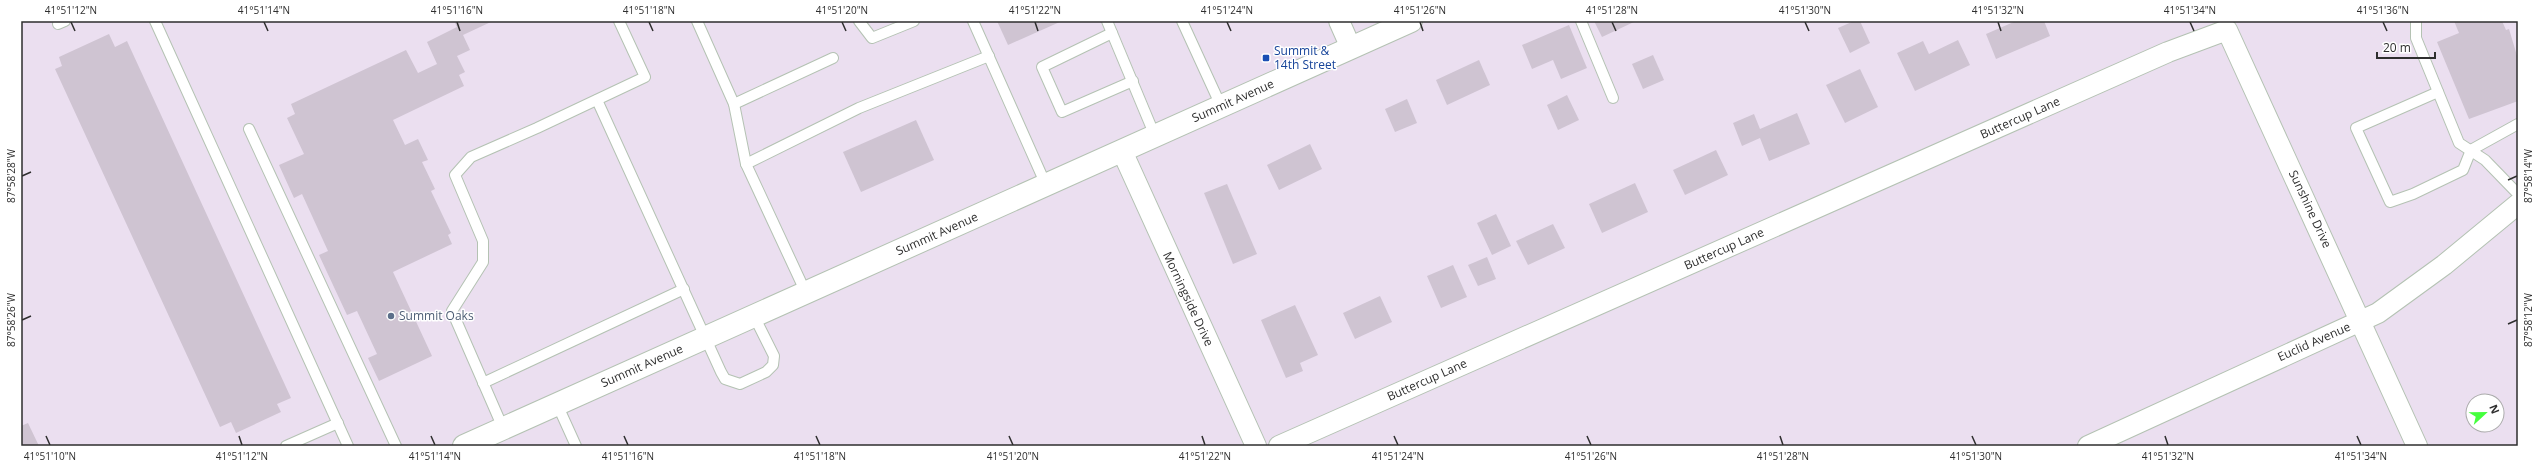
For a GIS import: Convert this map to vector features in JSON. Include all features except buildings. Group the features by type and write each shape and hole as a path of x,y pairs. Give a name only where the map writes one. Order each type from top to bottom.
{"main road":[{"name":"Summit Avenue","path":"464,446 1411,21"}],"street":[{"path":"1339,21 1351,48"},
{"name":"Sunshine Drive","path":"2168,52 2227,30 2418,446"},
{"name":"Buttercup Lane","path":"1280,446 2168,52"},
{"name":"Morningside Drive","path":"1122,151 1256,446"},
{"name":"Euclid Avenue","path":"2088,446 2317,340 2362,322 2438,269 2518,203"}],"lane":[{"path":"155,21 348,446"},
{"path":"503,428 452,311 483,262 483,241 454,175 470,157 645,77 619,21"},
{"path":"697,21 734,104 746,164 806,293"},
{"path":"859,21 872,38 914,21"},
{"path":"973,21 1046,185"},
{"path":"1107,21 1155,136"},
{"path":"1182,21 1221,106"},
{"path":"1581,21 1613,98"},
{"path":"2416,21 2416,38 2459,143 2485,160 2518,203"},
{"path":"1112,33 1042,67 1062,112 1133,81"},
{"path":"746,164 859,108 989,56"},
{"path":"734,104 833,58"},
{"path":"2438,92 2356,128 2390,202 2413,194 2463,170 2471,150 2518,124"},
{"path":"597,100 705,338 725,378 740,384 766,372 774,365 774,361 754,316"},
{"path":"249,129 396,446"},
{"path":"484,383 684,290"},
{"path":"556,404 576,446"},
{"path":"286,446 338,422"}],"place":[{"name":"Summit & 14th Street","path":"1266,58"},
{"name":"Summit Oaks","path":"391,316"}]}
